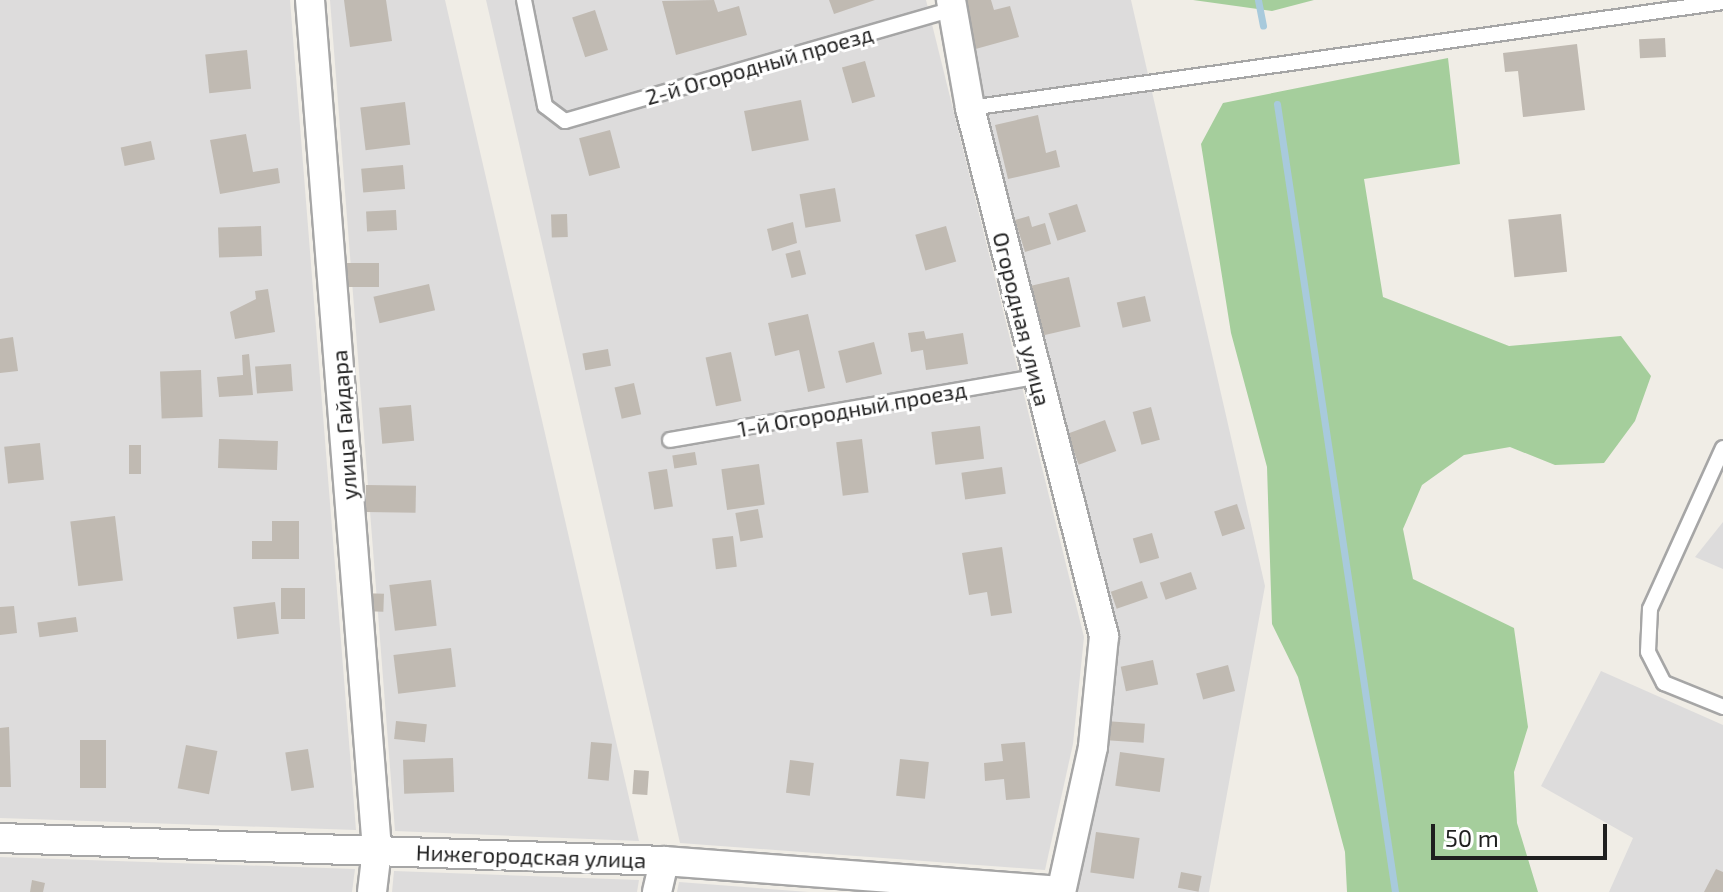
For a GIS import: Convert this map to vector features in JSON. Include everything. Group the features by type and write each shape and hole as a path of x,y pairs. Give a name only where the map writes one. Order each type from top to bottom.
{"street":[{"name":"улица Гайдара","path":"310,0 377,850 372,892"},
{"name":"Огородная улица","path":"952,4 970,108 1035,377 1104,636 1093,747 1061,892"},
{"name":"Нижегородская улица","path":"0,838 664,861 1061,892"},
{"path":"657,892 664,861"}],"lane":[{"name":"2-й Огородный проезд","path":"524,0 545,106 565,121 952,4"},
{"path":"970,108 1723,2"},
{"name":"1-й Огородный проезд","path":"670,440 1035,377"},
{"path":"1723,448 1650,609 1648,652 1664,683 1723,707"}],"shaded area":[{"path":"0,0 290,0 356,830 0,818"},
{"path":"330,0 445,0 639,841 395,831"},
{"path":"486,0 926,0 1084,637 1073,744 1045,870 680,843"},
{"path":"955,0 1131,0 1265,586 1209,892 1071,892 1114,635"},
{"path":"1723,522 1723,569 1695,557"},
{"path":"1601,671 1723,725 1723,892 1609,892 1633,838 1541,786"},
{"path":"0,857 355,869 352,892 0,892"},
{"path":"394,871 639,880 637,892 392,892"},
{"path":"679,882 809,892 677,892"}],"green space":[{"path":"1193,0 1314,0 1272,11"},
{"path":"1448,58 1460,164 1364,179 1383,297 1509,346 1621,336 1651,376 1635,421 1604,463 1555,465 1510,447 1464,455 1422,485 1403,529 1413,579 1514,628 1528,727 1514,772 1517,823 1538,892 1347,892 1345,852 1298,677 1272,624 1267,467 1231,333 1201,144 1223,103"}],"building":[{"path":"344,0 386,0 392,41 350,47"},
{"path":"714,0 718,12 739,6 747,35 676,55 662,1"},
{"path":"829,0 875,0 834,14"},
{"path":"957,0 991,0 994,10 1010,6 1019,37 972,50"},
{"path":"595,10 608,50 585,57 572,17"},
{"path":"1665,38 1666,57 1640,58 1639,39"},
{"path":"1577,44 1585,110 1523,117 1518,71 1505,72 1503,53"},
{"path":"247,50 251,89 209,93 205,54"},
{"path":"865,61 875,97 852,103 842,68"},
{"path":"801,100 809,140 752,151 744,111"},
{"path":"405,102 410,145 366,150 360,107"},
{"path":"1038,115 1046,153 1056,150 1060,167 1008,179 995,125"},
{"path":"610,130 620,168 589,176 579,138"},
{"path":"246,134 253,172 278,168 280,183 220,194 210,140"},
{"path":"151,141 155,160 125,166 121,147"},
{"path":"403,165 405,189 363,193 361,169"},
{"path":"835,188 841,221 805,228 800,194"},
{"path":"1077,204 1086,232 1057,241 1048,213"},
{"path":"396,210 397,230 367,232 366,212"},
{"path":"567,214 568,237 552,238 551,215"},
{"path":"1561,214 1567,272 1514,277 1508,220"},
{"path":"1029,216 1032,227 1045,223 1051,244 1025,252 1015,220"},
{"path":"793,222 797,243 772,251 767,229"},
{"path":"261,226 262,256 219,257 218,228"},
{"path":"946,226 956,262 925,270 915,235"},
{"path":"800,250 806,274 791,278 785,254"},
{"path":"341,263 379,263 379,287 341,287"},
{"path":"1069,277 1080,327 1041,336 1029,286"},
{"path":"429,284 435,310 380,323 373,297"},
{"path":"268,289 275,332 235,339 230,312 256,299 255,291"},
{"path":"1145,296 1151,321 1123,328 1117,303"},
{"path":"808,314 825,388 808,392 799,350 775,356 768,323"},
{"path":"924,331 926,339 963,333 968,364 926,370 923,350 911,352 908,333"},
{"path":"13,337 18,371 0,373 0,339"},
{"path":"874,342 882,374 846,383 838,351"},
{"path":"608,349 611,366 585,370 582,354"},
{"path":"731,352 741,401 716,406 706,357"},
{"path":"249,354 253,395 219,397 217,377 243,375 242,355"},
{"path":"291,364 293,391 257,393 255,367"},
{"path":"201,370 203,417 162,418 160,371"},
{"path":"634,383 641,414 622,419 615,387"},
{"path":"411,405 414,441 382,444 379,408"},
{"path":"1151,407 1160,440 1141,445 1133,412"},
{"path":"1105,420 1116,451 1079,465 1067,434"},
{"path":"980,426 984,459 935,465 931,432"},
{"path":"219,439 278,441 277,470 218,468"},
{"path":"862,439 869,493 843,496 836,442"},
{"path":"40,443 44,480 8,484 4,447"},
{"path":"129,445 141,445 141,474 129,474"},
{"path":"695,452 697,465 674,468 672,456"},
{"path":"759,464 765,505 727,510 721,469"},
{"path":"1002,467 1006,494 965,499 961,473"},
{"path":"667,469 673,507 654,510 648,472"},
{"path":"366,485 416,486 416,513 366,512"},
{"path":"1237,504 1245,529 1222,536 1214,511"},
{"path":"758,509 763,538 740,542 735,513"},
{"path":"115,516 123,581 78,586 70,521"},
{"path":"272,521 299,521 299,559 252,559 252,541 272,541"},
{"path":"1152,533 1159,558 1140,564 1133,539"},
{"path":"733,536 737,567 716,569 712,539"},
{"path":"1002,547 1012,613 991,616 987,592 969,595 962,553"},
{"path":"1191,572 1197,589 1166,600 1160,583"},
{"path":"431,580 437,626 395,631 389,585"},
{"path":"1142,581 1148,598 1117,609 1111,592"},
{"path":"281,588 305,588 305,619 281,619"},
{"path":"360,593 384,594 383,612 359,611"},
{"path":"275,602 279,634 237,639 233,607"},
{"path":"14,606 17,633 0,635 0,607"},
{"path":"76,617 78,632 39,637 37,622"},
{"path":"451,648 456,687 398,694 393,655"},
{"path":"1153,660 1158,684 1126,691 1121,667"},
{"path":"1228,665 1235,691 1203,700 1196,674"},
{"path":"396,721 427,724 425,742 394,739"},
{"path":"1105,721 1145,724 1144,743 1104,740"},
{"path":"9,727 11,787 0,787 0,728"},
{"path":"80,740 106,740 106,788 80,788"},
{"path":"591,742 612,744 609,781 588,779"},
{"path":"1025,742 1030,798 1006,800 1004,779 985,781 984,763 1003,761 1001,744"},
{"path":"186,745 217,751 209,794 178,788"},
{"path":"308,749 314,788 291,791 285,753"},
{"path":"1120,752 1165,758 1160,792 1115,786"},
{"path":"453,758 454,792 404,794 403,760"},
{"path":"900,759 929,762 925,799 896,796"},
{"path":"790,760 814,763 810,796 786,793"},
{"path":"634,770 649,771 647,795 632,794"},
{"path":"1096,832 1140,838 1134,879 1090,873"},
{"path":"1716,869 1723,872 1723,892 1704,892"},
{"path":"1181,872 1202,876 1199,892 1178,888"},
{"path":"32,880 45,883 43,892 30,892"}],"waterway":[{"path":"1258,0 1263,26"},
{"path":"1277,104 1395,892"}]}
